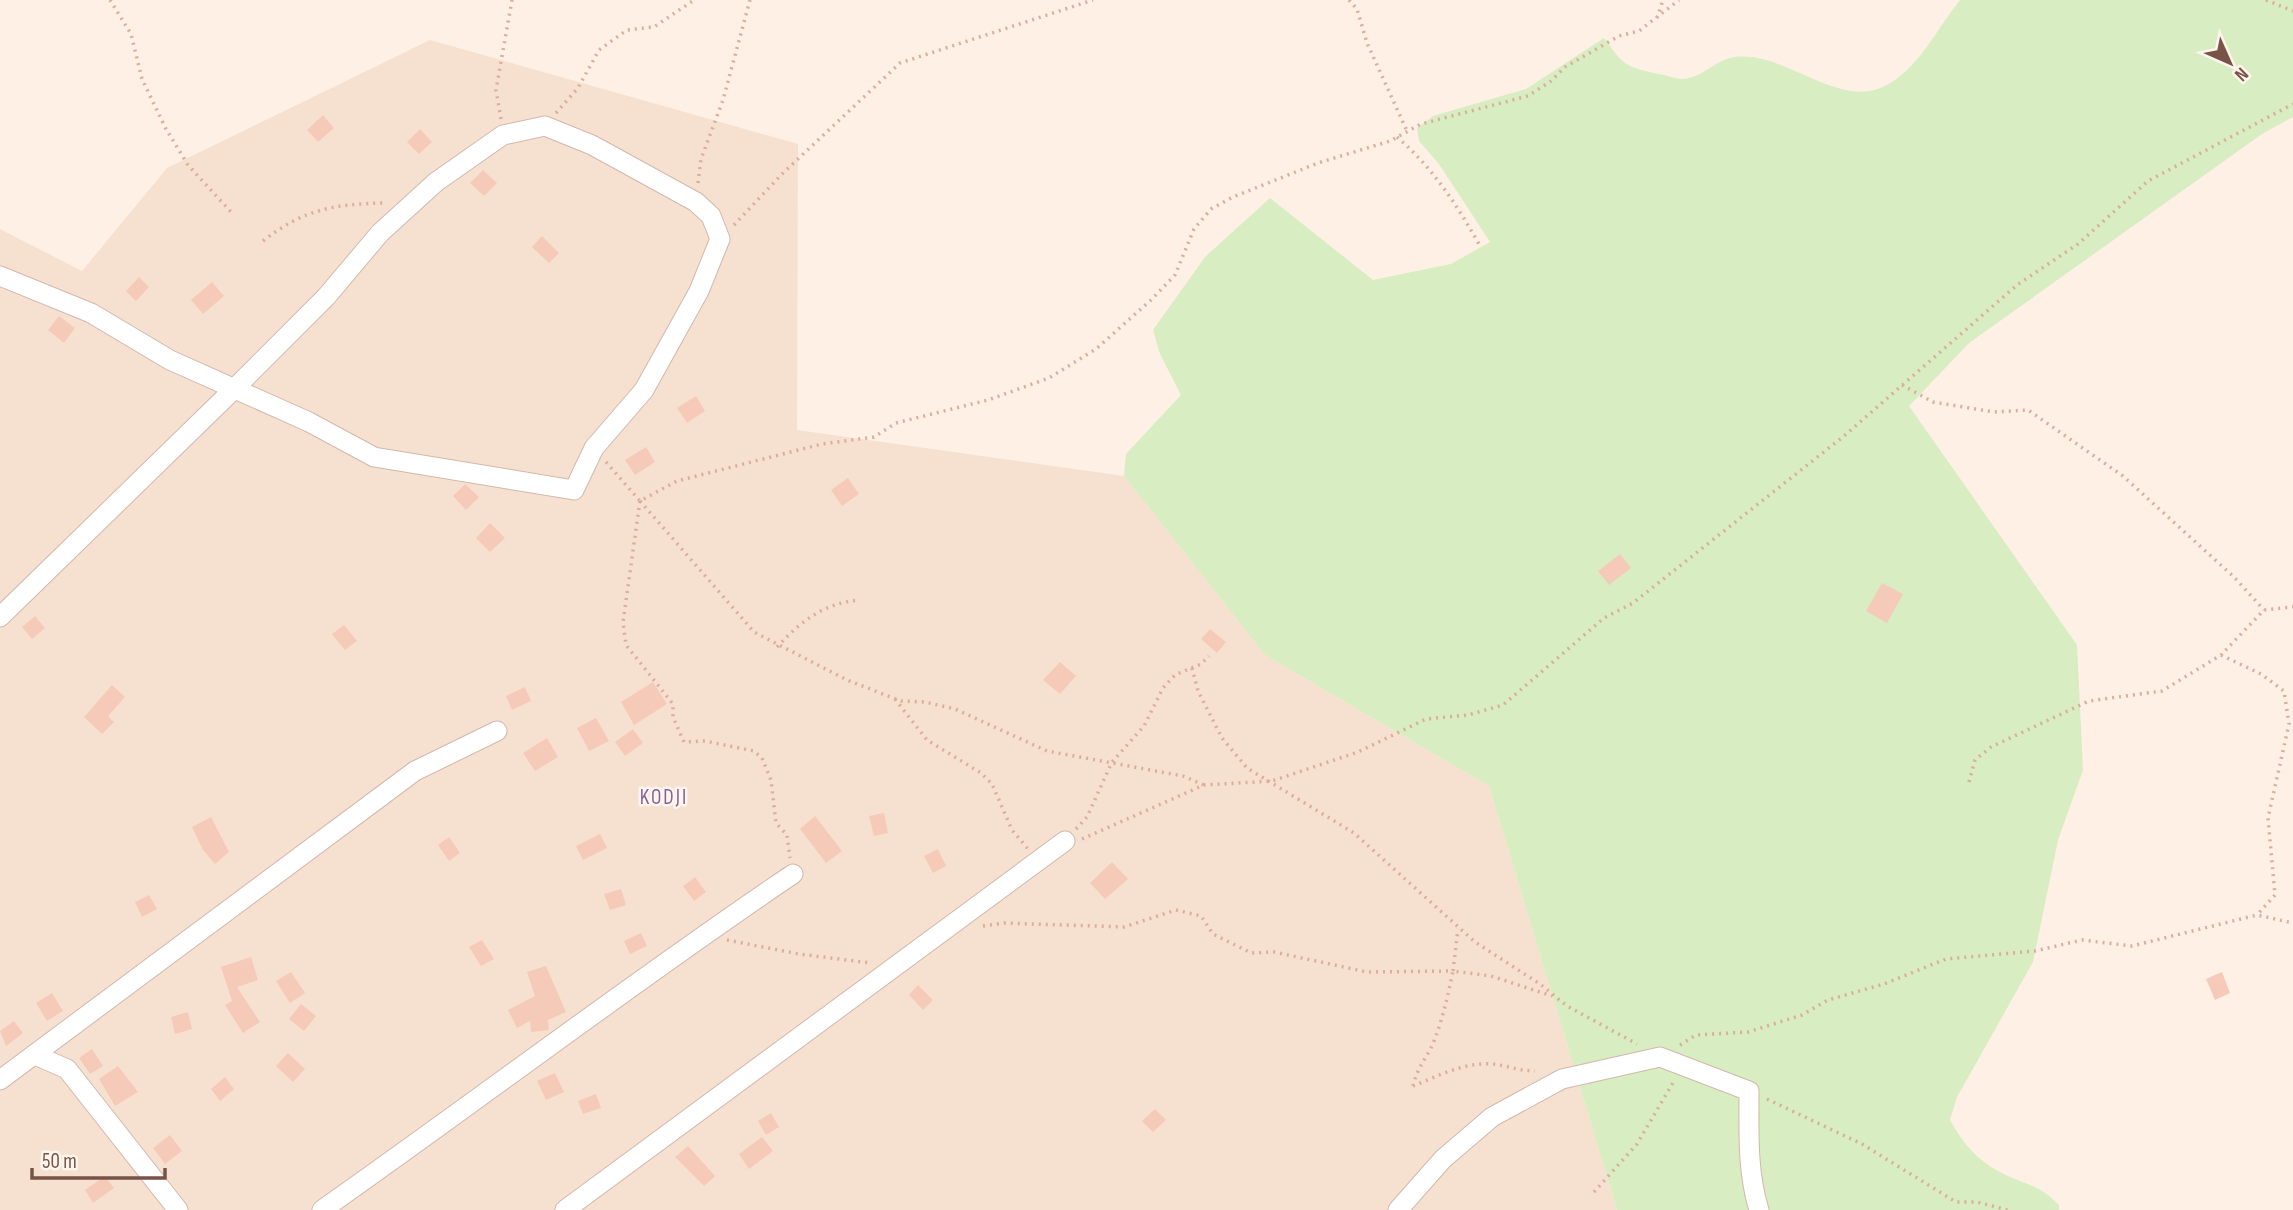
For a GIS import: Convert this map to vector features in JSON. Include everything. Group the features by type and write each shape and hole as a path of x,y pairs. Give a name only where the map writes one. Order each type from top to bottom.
{"street":[{"path":"0,276 91,313 170,360 233,390 309,422 374,457 574,490 594,448 644,390 699,291 720,239 711,216 696,202 592,145 545,127 503,135 436,182 380,233 326,297 233,390 0,617"},
{"path":"0,1080 415,771 497,732"},
{"path":"565,1210 1065,841"},
{"path":"322,1210 702,936 793,874"},
{"path":"34,1055 66,1069 178,1210"},
{"path":"1398,1210 1443,1159 1492,1117 1562,1079 1660,1057 1749,1091 1752,1186 1759,1210"}],"path":[{"path":"110,0 131,34 142,79 166,129 188,165 231,212"},
{"path":"503,135 496,90 512,0"},
{"path":"545,127 578,88 599,50 627,30 654,27 694,0"},
{"path":"696,202 701,159 723,100 750,0"},
{"path":"720,239 782,174 900,63 1093,0"},
{"path":"1349,0 1357,9 1367,43 1407,131"},
{"path":"1657,18 1663,0"},
{"path":"640,501 677,481 822,444 874,437 896,423 988,400 1049,378 1096,349 1160,292 1175,275 1194,229 1211,209 1318,163 1398,137 1421,124 1528,96 1551,81 1565,67 1619,36 1639,31 1679,0"},
{"path":"2266,0 2293,11"},
{"path":"1209,656 1192,668 1175,675 1163,688 1144,726 1112,762 1087,817 1065,841 1073,844 1204,785 1272,781 1358,752 1426,719 1468,715 1503,705 1604,618 1633,603 1844,436 2017,285 2078,244 2148,181 2293,104"},
{"path":"1398,137 1421,158 1443,185 1480,246"},
{"path":"263,241 290,220 345,204 415,202"},
{"path":"1901,385 1933,402 1994,412 2028,410 2123,476 2234,577 2264,610"},
{"path":"594,448 754,632 777,647 847,680 894,698 955,709 1047,751 1183,776 1204,785"},
{"path":"640,501 623,622 626,645 673,704 673,717 684,742 705,741 754,751 762,758 771,780 776,823 787,835 793,874"},
{"path":"777,647 796,627 821,609 843,601 860,600"},
{"path":"1969,782 1975,760 1991,747 2089,701 2162,691 2221,655 2264,610 2293,607"},
{"path":"2221,655 2261,674 2284,691 2289,724 2268,818 2275,895 2257,915"},
{"path":"1192,668 1198,691 1222,738 1247,768 1354,833 1458,929 1567,1006 1660,1057 1696,1035 1748,1032 1802,1015 1828,1000 1884,984 1946,959 2035,951 2082,940 2132,946 2257,915 2293,923"},
{"path":"894,698 927,740 981,773 992,784 1012,830 1040,860"},
{"path":"979,926 1004,923 1124,927 1176,910 1201,916 1213,934 1251,953 1274,952 1367,972 1453,971 1491,976 1556,997"},
{"path":"1458,929 1453,971 1443,1017 1432,1045 1418,1065 1413,1086 1455,1069 1493,1064 1515,1071 1542,1071 1562,1079"},
{"path":"702,936 799,954 897,966"},
{"path":"1594,1192 1637,1144 1696,1035"},
{"path":"1749,1091 1862,1144 1956,1202 1977,1202 2008,1210"}],"shaded area":[{"path":"430,40 798,144 797,430 1124,476 1265,655 1489,786 1617,1210 0,1210 0,229 82,271 167,168"}],"green space":[{"path":"1960,0 2293,0 2293,117 2262,134 1969,343 1909,406 2077,645 2083,770 2058,840 2033,962 1957,1097 1950,1120 1965,1143 1983,1161 2007,1176 2043,1192 2059,1205 2059,1210 1617,1210 1489,786 1265,655 1124,476 1126,454 1181,395 1160,354 1153,330 1205,257 1270,198 1373,280 1451,264 1490,242 1439,164 1419,141 1417,128 1433,116 1526,89 1604,38 1619,58 1630,66 1671,77 1689,78 1726,59 1754,57 1829,85 1865,91 1883,87 1906,71"}],"building":[{"path":"323,115 334,128 318,142 307,130"},
{"path":"420,129 432,142 419,154 407,142"},
{"path":"483,170 497,183 484,196 470,183"},
{"path":"542,236 559,253 549,263 532,247"},
{"path":"139,277 149,287 136,301 126,291"},
{"path":"212,282 224,296 203,314 191,300"},
{"path":"59,316 75,328 64,343 48,330"},
{"path":"696,396 705,411 687,423 677,408"},
{"path":"646,447 655,462 635,475 625,460"},
{"path":"848,478 859,494 842,506 831,490"},
{"path":"465,484 479,497 466,510 453,496"},
{"path":"490,523 505,538 490,552 476,538"},
{"path":"1620,554 1631,568 1609,585 1598,571"},
{"path":"1882,583 1903,594 1887,623 1866,611"},
{"path":"35,616 45,628 32,639 22,627"},
{"path":"344,625 357,641 345,650 332,634"},
{"path":"1210,629 1226,642 1217,653 1201,639"},
{"path":"1060,662 1076,676 1060,694 1043,680"},
{"path":"653,682 667,704 634,725 621,702"},
{"path":"112,685 125,697 108,716 114,722 102,734 84,717"},
{"path":"525,687 531,701 512,710 506,696"},
{"path":"596,718 609,741 589,751 577,728"},
{"path":"633,729 643,743 625,756 615,742"},
{"path":"547,738 558,757 535,771 523,753"},
{"path":"884,813 888,833 874,836 869,816"},
{"path":"815,816 842,851 826,863 800,829"},
{"path":"211,817 229,852 215,864 203,850 192,827"},
{"path":"600,834 607,848 583,860 576,846"},
{"path":"449,837 460,853 449,861 438,845"},
{"path":"938,849 946,866 933,873 924,856"},
{"path":"1112,862 1128,879 1105,899 1090,883"},
{"path":"695,877 706,892 694,901 683,886"},
{"path":"621,889 626,905 610,910 604,894"},
{"path":"149,895 157,909 142,917 135,902"},
{"path":"641,933 647,946 630,954 624,941"},
{"path":"482,940 494,959 481,966 469,947"},
{"path":"251,957 258,980 237,987 260,1022 243,1033 225,1005 232,1001 221,967"},
{"path":"546,966 566,1012 548,1020 549,1030 531,1032 530,1021 517,1028 508,1010 535,996 527,972"},
{"path":"291,972 305,993 290,1003 276,981"},
{"path":"2222,972 2230,993 2215,1000 2206,979"},
{"path":"918,985 933,1000 923,1010 909,995"},
{"path":"52,993 63,1011 47,1021 36,1003"},
{"path":"301,1004 316,1016 304,1031 289,1019"},
{"path":"188,1012 192,1029 175,1034 171,1017"},
{"path":"14,1021 23,1033 6,1046 0,1031"},
{"path":"92,1049 103,1066 90,1074 79,1058"},
{"path":"288,1053 305,1069 293,1082 276,1066"},
{"path":"118,1066 138,1092 115,1106 99,1079"},
{"path":"555,1073 564,1092 546,1100 537,1081"},
{"path":"225,1077 234,1089 220,1101 211,1089"},
{"path":"596,1094 601,1108 583,1114 578,1101"},
{"path":"1155,1109 1166,1120 1153,1132 1142,1121"},
{"path":"771,1113 779,1127 766,1135 758,1121"},
{"path":"170,1135 182,1151 165,1164 153,1148"},
{"path":"762,1137 773,1151 749,1169 739,1154"},
{"path":"688,1146 715,1176 704,1186 675,1157"},
{"path":"105,1176 114,1188 93,1203 85,1190"}],"district":[{"name":"KODJI","path":"664,797"}]}
